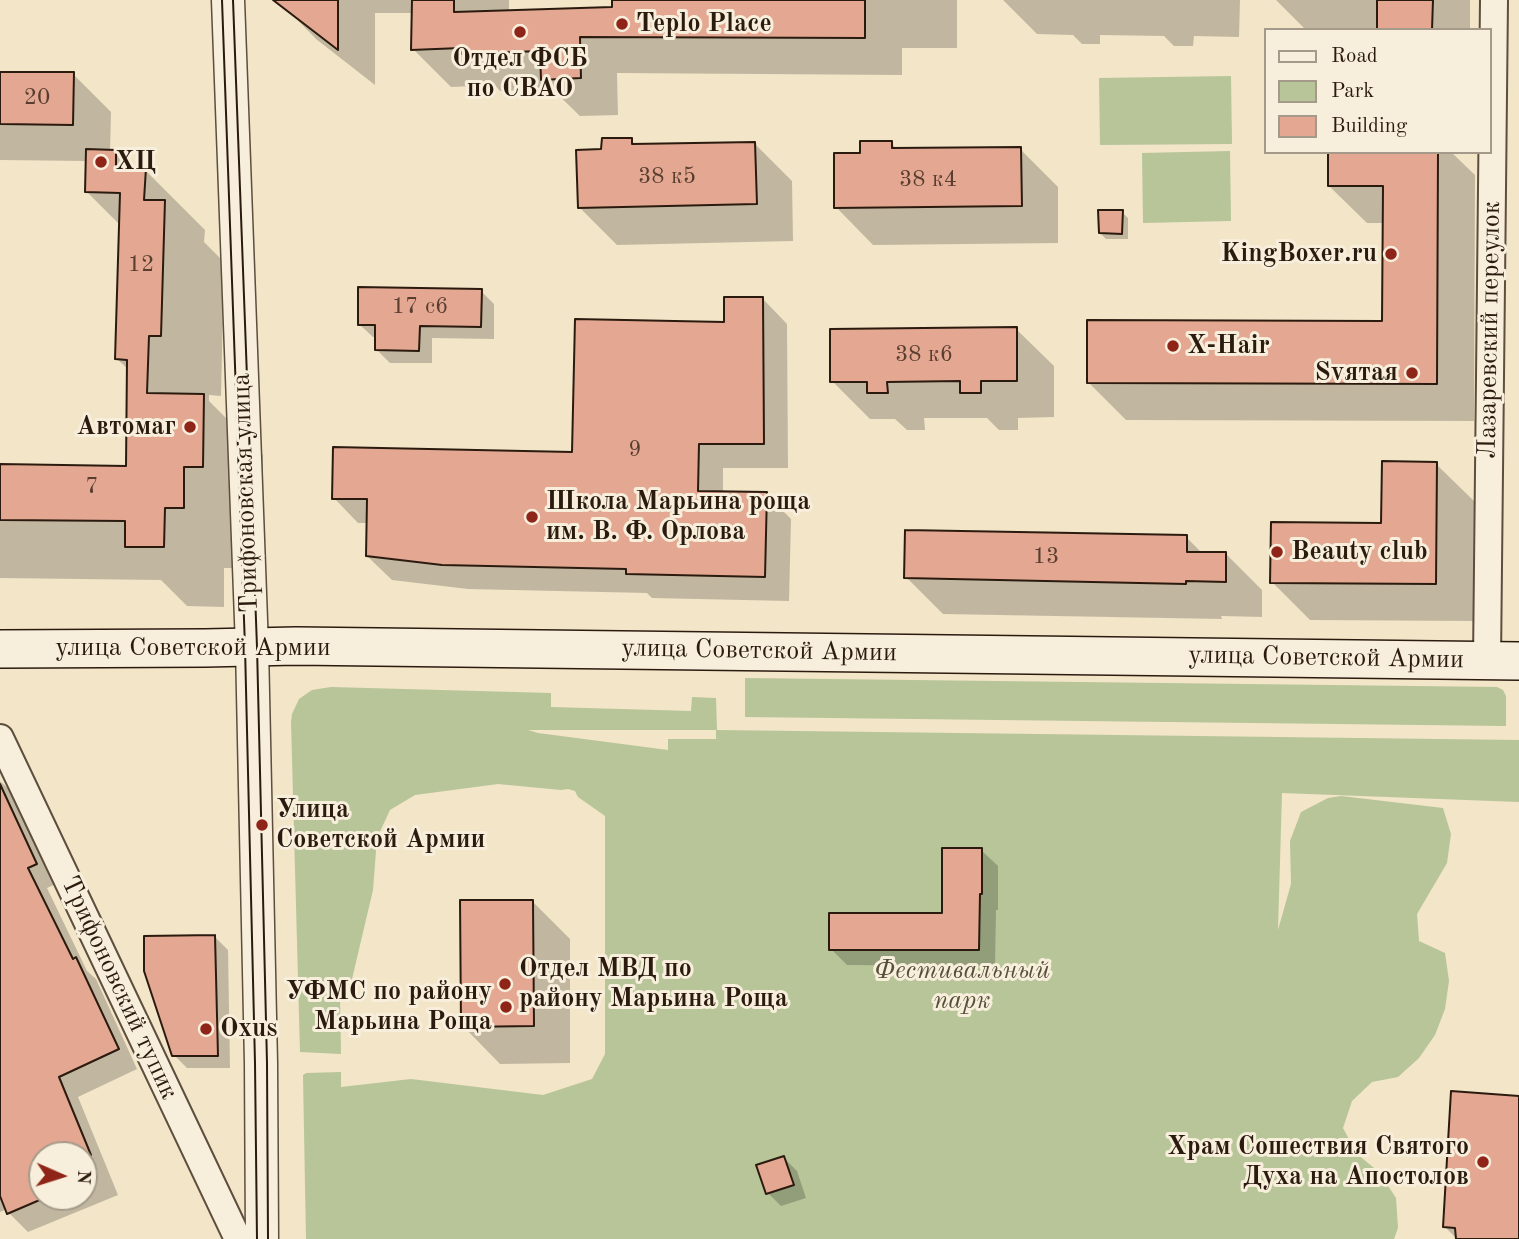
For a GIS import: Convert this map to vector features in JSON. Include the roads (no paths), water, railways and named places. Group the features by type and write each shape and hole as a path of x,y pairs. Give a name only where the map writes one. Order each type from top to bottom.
{"main road":[{"name":"улица Советской Армии","path":"0,649 296,646 1503,660"}],"street":[{"name":"Трифоновская улица","path":"228,0 252,647 262,1239"},
{"name":"Лазаревский переулок","path":"1494,0 1503,660"},
{"name":"Трифоновский тупик","path":"0,738 238,1239"}],"tram line":[{"path":"222,0 245,647 257,1239"},
{"path":"233,0 257,647 267,1063 268,1239"}],"place":[{"name":"Teplo Place","path":"622,24"},
{"name":"Отдел ФСБ по СВАО","path":"520,32"},
{"name":"ХЦ","path":"101,162"},
{"name":"KingBoxer.ru","path":"1391,254"},
{"name":"X-Hair","path":"1173,346"},
{"name":"Svятая","path":"1412,373"},
{"name":"Автомаг","path":"190,427"},
{"name":"Школа Марьина роща им. В. Ф. Орлова","path":"532,517"},
{"name":"Beauty club","path":"1277,552"},
{"name":"Улица Советской Армии","path":"262,825"},
{"name":"Отдел МВД по району Марьина Роща","path":"505,984"},
{"name":"УФМС по району Марьина Роща","path":"506,1007"},
{"name":"Oxus","path":"206,1029"},
{"name":"Храм Сошествия Святого Духа на Апостолов","path":"1483,1162"}],"park label":[{"name":"Фестивальный парк","path":"962,986"}]}
